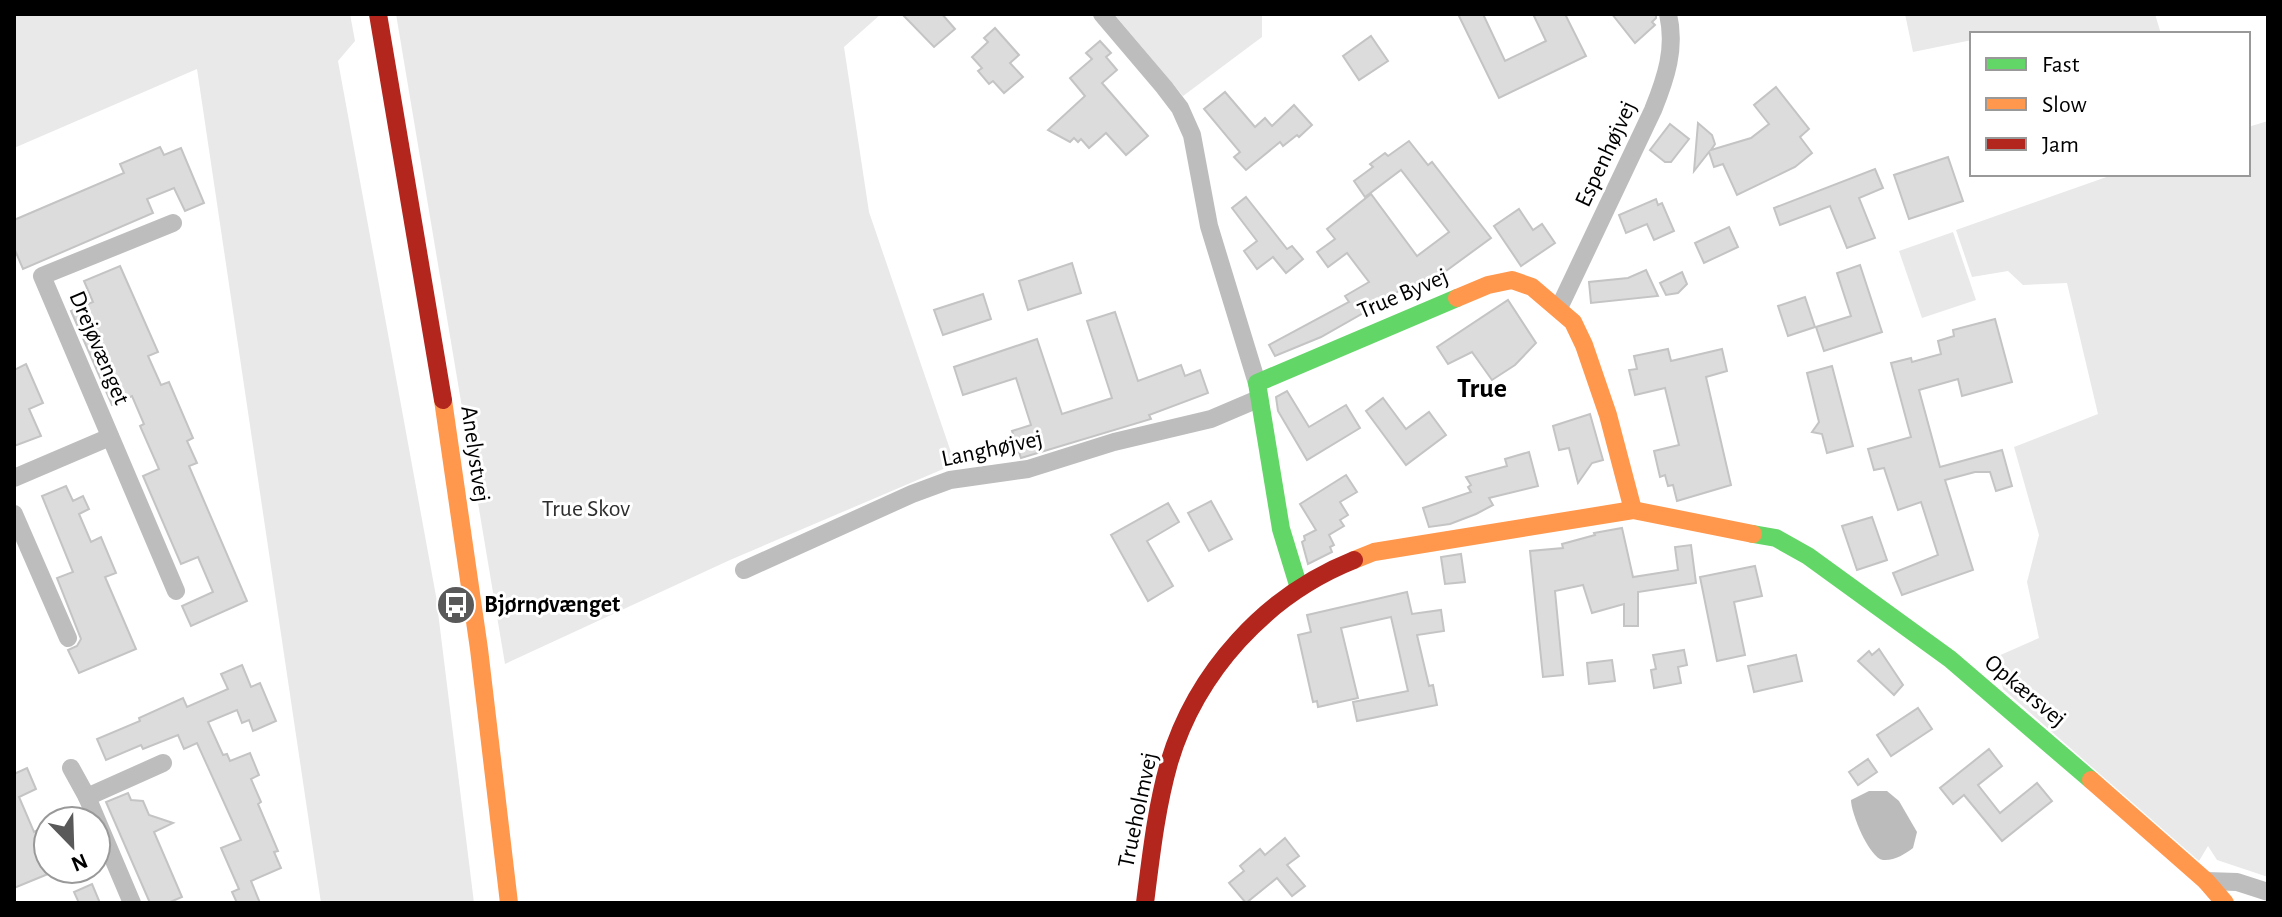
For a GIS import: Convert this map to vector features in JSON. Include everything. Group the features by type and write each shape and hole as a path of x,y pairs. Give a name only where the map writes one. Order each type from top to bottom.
{"street":[{"name":"Anelystvej","path":"378,14 448,432 479,649 509,903"},
{"path":"1102,14 1180,108 1192,135 1209,226 1257,391 1281,529 1299,588 1329,570 1374,552 1633,510"},
{"name":"Espenhøjvej","path":"1559,308 1666,78 1672,52 1668,14"},
{"name":"Drejøvænget","path":"173,223 42,276 176,591"},
{"name":"True Byvej","path":"1257,391 1278,372 1488,285 1512,280 1532,287 1573,322 1608,415 1633,510"},
{"name":"Langhøjvej","path":"744,570 950,480 1028,469 1114,442 1211,419 1257,391"},
{"name":"Drejøvænget","path":"14,478 110,437"},
{"name":"Opkærsvej","path":"1633,510 1776,538 1808,556 1950,659 2206,881 2225,903"},
{"path":"14,514 68,638"},
{"name":"Trueholmvej","path":"1145,903 1156,819 1170,761 1190,711 1212,672 1233,646 1299,588"},
{"path":"87,797 163,763"},
{"path":"71,768 87,797 132,903"},
{"path":"2206,881 2237,882 2268,892"}],"green space":[{"path":"14,14 350,14 355,41 338,61 436,596 474,903 321,903 197,69 14,148"},
{"name":"True Skov","path":"396,14 881,14 844,47 869,212 955,464 730,560 505,664"},
{"path":"1114,14 1262,14 1262,37 1183,96"},
{"path":"1905,14 2155,14 2160,32 1970,32 1970,40 1913,52"},
{"path":"2268,121 2268,877 2217,860 2208,846 2199,861 2003,689 1996,657 2039,638 2027,582 2039,535 2014,447 2098,414 2067,283 2023,285 2008,271 1972,277 1956,230 2109,176 2250,176 2250,126"},
{"path":"1953,232 1976,300 1922,318 1899,251"}],"shaded area":[{"path":"1869,791 1887,791 1899,801 1917,832 1913,848 1899,857 1883,860 1878,857 1862,834 1851,800"}],"building":[{"path":"902,14 942,14 955,29 934,47"},
{"path":"1458,14 1483,14 1505,61 1546,41 1533,14 1565,14 1586,56 1499,98"},
{"path":"1612,14 1656,14 1652,22 1655,25 1635,43"},
{"path":"995,28 1019,55 1010,63 1023,77 1004,93 993,81 989,84 978,71 982,68 972,57 988,42 984,38"},
{"path":"1371,36 1388,61 1359,80 1343,56"},
{"path":"1100,41 1111,53 1106,57 1117,70 1102,83 1148,136 1126,155 1106,133 1089,148 1081,139 1078,142 1074,138 1070,142 1048,130 1085,96 1070,78 1092,59 1086,53"},
{"path":"1776,87 1809,129 1800,137 1812,153 1795,167 1737,195 1723,164 1714,167 1709,152 1694,171 1698,123 1712,135 1715,144 1711,150 1751,138 1769,124 1754,105"},
{"path":"1225,92 1255,127 1265,118 1272,126 1294,105 1312,125 1283,146 1280,142 1246,170 1234,157 1240,152 1204,109"},
{"path":"1670,124 1689,139 1671,162 1665,162 1650,150"},
{"path":"1409,141 1428,165 1432,162 1491,238 1416,293 1408,284 1388,299 1321,337 1275,356 1269,345 1349,302 1345,296 1369,282 1347,253 1328,267 1317,252 1335,239 1327,229 1371,194 1417,256 1449,232 1401,170 1365,197 1354,181 1385,153 1388,156"},
{"path":"160,147 164,155 181,148 204,203 185,211 174,188 147,199 153,213 23,269 14,248 14,220 124,173 120,164"},
{"path":"1948,157 1963,201 1909,219 1894,175"},
{"path":"1875,169 1883,188 1859,198 1875,238 1847,248 1830,206 1780,225 1774,208"},
{"path":"1246,197 1287,249 1292,246 1303,259 1286,273 1273,257 1257,269 1244,251 1257,241 1232,208"},
{"path":"1656,199 1658,205 1662,203 1674,231 1654,240 1647,224 1626,233 1619,215"},
{"path":"1519,209 1533,230 1542,224 1555,243 1521,266 1494,226"},
{"path":"1729,227 1738,247 1704,263 1695,243"},
{"path":"1072,263 1081,293 1028,310 1019,281"},
{"path":"1860,265 1882,332 1824,351 1816,327 1851,316 1837,273"},
{"path":"120,266 158,352 148,356 161,385 169,382 193,438 187,441 197,463 189,466 247,601 191,626 182,606 213,592 198,557 181,564 143,476 159,469 140,426 144,424 132,396 112,405 71,311 93,302 84,281"},
{"path":"1646,270 1658,296 1591,303 1589,282 1628,278"},
{"path":"1682,272 1687,284 1678,293 1666,295 1660,283"},
{"path":"983,294 991,319 943,335 934,310"},
{"path":"1805,297 1815,327 1788,336 1778,306"},
{"path":"1508,300 1536,343 1515,365 1492,380 1472,352 1448,364 1437,347"},
{"path":"1115,312 1138,381 1181,365 1185,376 1200,370 1208,393 1149,415 1151,419 1021,458 1012,431 1031,425 1016,378 963,395 954,367 1037,339 1062,414 1112,398 1087,321"},
{"path":"1995,319 2012,382 1962,396 1958,379 1919,390 1940,467 2002,450 2012,486 1996,491 1990,472 1975,472 1945,480 1973,570 1902,595 1893,573 1938,555 1921,502 1898,510 1884,468 1874,470 1868,449 1911,437 1891,363 1911,358 1912,362 1941,354 1938,341 1954,336 1953,330"},
{"path":"1668,349 1671,361 1722,349 1727,371 1706,377 1731,485 1677,501 1673,485 1668,486 1665,475 1660,477 1654,451 1679,445 1665,388 1635,395 1629,370 1637,369 1634,356"},
{"path":"26,364 43,403 29,409 41,436 14,446 14,370"},
{"path":"1832,366 1853,446 1827,453 1822,434 1812,432 1819,422 1807,373"},
{"path":"1287,391 1309,427 1346,405 1360,428 1307,460 1278,411 1276,397"},
{"path":"1383,398 1406,429 1429,412 1446,435 1406,465 1366,411"},
{"path":"1590,414 1603,460 1592,463 1578,483 1569,448 1559,450 1553,426"},
{"path":"1529,452 1538,486 1489,498 1493,505 1476,514 1450,524 1429,527 1423,508 1471,492 1466,477 1507,466 1505,459"},
{"path":"1346,475 1357,492 1340,502 1348,515 1340,520 1344,526 1329,535 1334,545 1330,547 1332,552 1308,564 1302,542 1304,536 1316,530 1300,504"},
{"path":"66,486 73,501 83,496 89,509 79,514 91,542 101,537 116,573 105,577 136,649 79,673 68,650 77,646 81,639 57,578 73,572 42,496"},
{"path":"1211,501 1232,539 1209,551 1188,513"},
{"path":"1168,503 1179,522 1147,541 1173,586 1148,601 1111,535"},
{"path":"1872,517 1887,560 1857,570 1842,526"},
{"path":"1622,528 1633,577 1678,570 1675,547 1691,545 1696,583 1638,592 1638,626 1624,626 1624,604 1592,613 1583,585 1555,591 1563,675 1543,677 1530,551 1563,548 1562,544 1594,533"},
{"path":"1461,554 1465,582 1445,584 1441,557"},
{"path":"1755,566 1762,596 1734,602 1745,655 1717,661 1700,577"},
{"path":"1407,592 1412,614 1441,610 1444,631 1417,635 1429,686 1433,685 1437,705 1357,721 1353,702 1408,691 1391,617 1341,628 1358,698 1318,707 1317,701 1313,702 1298,635 1311,632 1307,615"},
{"path":"1879,649 1903,685 1894,695 1858,661 1869,651 1872,655"},
{"path":"1684,650 1687,665 1678,667 1681,683 1654,688 1651,670 1656,669 1653,655"},
{"path":"1796,655 1802,681 1754,692 1748,666"},
{"path":"1612,660 1615,681 1589,684 1587,663"},
{"path":"242,665 251,687 260,683 276,721 253,731 249,720 242,723 237,710 208,722 223,755 227,754 230,761 250,753 259,775 251,779 278,851 274,852 281,868 251,881 260,903 237,903 232,892 239,889 221,848 241,840 197,743 184,749 178,735 143,749 141,745 106,760 97,739 183,698 187,707 228,689 221,674"},
{"path":"1918,708 1932,729 1891,756 1877,735"},
{"path":"1989,749 2002,766 1978,785 2000,813 2037,783 2052,801 2002,841 1964,795 1953,804 1940,788"},
{"path":"1868,759 1877,772 1858,785 1849,772"},
{"path":"27,768 36,789 19,797 32,827 32,881 14,888 14,774"},
{"path":"128,793 131,800 143,801 149,815 173,823 154,832 182,897 168,903 150,903 112,816 112,805 106,802"},
{"path":"1285,838 1299,856 1287,865 1305,886 1292,896 1277,878 1246,903 1229,883 1244,871 1240,866 1260,849 1265,855"},
{"path":"92,885 100,903 79,903 74,892"}],"traffic: fast":[{"path":"1299,588 1281,529 1257,383 1457,298"},
{"path":"1753,534 1776,538 1808,556 1950,659 2091,780"}],"traffic: slow":[{"path":"1457,298 1488,285 1512,280 1532,287 1573,322 1608,415 1633,510"},
{"path":"443,400 479,649 509,903"},
{"path":"1354,560 1374,552 1633,510 1753,534"},
{"path":"2091,780 2206,881 2225,903"}],"traffic: jam":[{"path":"378,14 443,400"},
{"path":"1145,903 1164,780 1181,730 1197,698 1216,668 1264,616 1322,575 1354,560"}],"place":[{"name":"Bjørnøvænget","path":"456,605"}],"district":[{"name":"True","path":"1482,389"}]}
